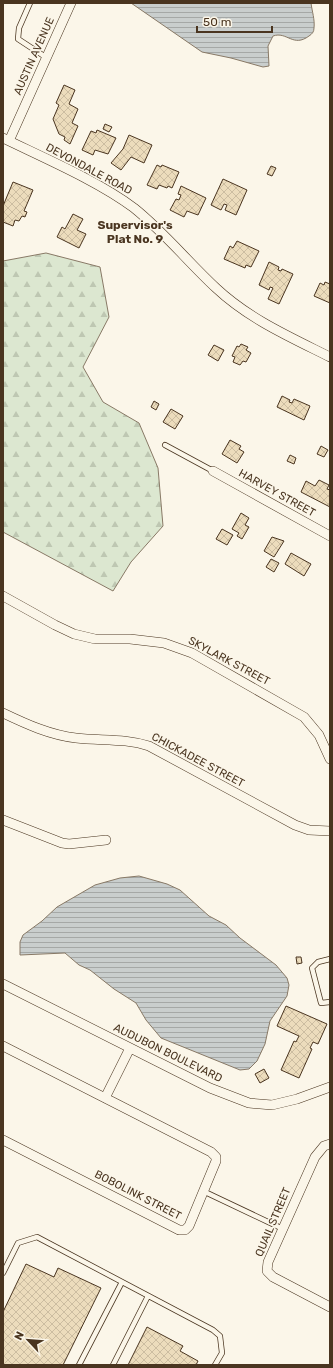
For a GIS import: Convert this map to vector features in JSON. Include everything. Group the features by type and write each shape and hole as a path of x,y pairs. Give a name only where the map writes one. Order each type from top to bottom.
{"street":[{"name":"AUSTIN AVENUE","path":"6,140 47,58 71,3"},
{"name":"DEVONDALE ROAD","path":"6,140 124,201 151,222 217,288 245,311 285,335 330,357"},
{"name":"HARVEY STREET","path":"213,471 330,536"},
{"name":"SKYLARK STREET","path":"3,596 74,634 95,639 130,639 164,643 192,653 304,717 319,735 330,759"},
{"name":"CHICKADEE STREET","path":"3,713 29,725 62,736 128,740 149,746 295,825 309,830 330,831"},
{"path":"4,824 62,843 69,844 106,840"},
{"name":"AUDUBON BOULEVARD","path":"3,984 210,1088 238,1100 254,1104 272,1105 330,1087"},
{"name":"BOBOLINK STREET","path":"3,1046 214,1154 216,1165 189,1226 185,1230 179,1230 3,1140"},
{"path":"105,1098 130,1048"},
{"name":"QUAIL STREET","path":"330,1144 324,1146 315,1157 268,1262 267,1271 273,1277 330,1306"}],"lane":[{"path":"30,3 19,28 18,39 47,58"},
{"path":"165,445 213,471"},
{"path":"330,959 318,962 312,968 320,1003 330,1002"},
{"path":"204,1192 282,1229"},
{"path":"3,1273 18,1243 37,1237 213,1330 220,1336 222,1352 216,1365"},
{"path":"79,1365 122,1282"},
{"path":"113,1365 148,1296"}],"green space":[{"path":"46,253 100,267 109,317 83,367 103,402 139,423 158,468 163,526 131,562 113,591 3,532 3,261"}],"shaded area":[{"path":"131,3 311,3 314,29 313,33 299,40 278,35 273,36 268,46 269,66 263,67 202,52"},
{"path":"139,876 167,884 180,890 209,916 226,925 240,938 276,965 287,978 289,985 287,996 270,1021 265,1044 257,1061 249,1069 240,1070 161,1038 146,1020 136,1003 114,989 90,970 79,965 65,953 20,955 20,942 23,935 42,921 57,907 95,885 120,878"}],"building":[{"path":"64,85 75,90 69,104 78,109 72,123 78,126 70,144 64,140 65,137 59,134 53,119 59,105 56,103"},
{"path":"105,124 112,127 109,132 103,129"},
{"path":"97,130 116,138 108,154 95,150 93,155 82,150 91,131 96,133"},
{"path":"129,135 152,145 144,163 131,157 121,170 111,163 123,149"},
{"path":"157,165 161,167 162,165 179,172 172,188 159,185 157,189 147,185"},
{"path":"271,166 276,168 272,176 267,174"},
{"path":"223,179 247,190 236,215 225,210 227,205 224,204 221,210 211,205"},
{"path":"13,182 33,190 24,211 27,212 25,217 22,216 19,221 15,220 13,226 3,222 3,206"},
{"path":"181,186 206,198 198,215 187,211 184,217 170,210 176,199 179,200 181,195 178,194"},
{"path":"73,214 83,219 77,230 86,234 79,248 57,237 62,227 65,229"},
{"path":"237,241 259,251 251,267 246,265 245,268 224,259 230,246 233,248"},
{"path":"269,262 279,267 278,270 281,271 282,269 293,274 279,304 268,299 273,288 270,287 269,290 259,285"},
{"path":"325,282 330,284 330,303 314,296 320,283 324,285"},
{"path":"241,344 248,347 246,350 251,353 246,362 243,361 240,365 233,362 235,357 232,356 237,346 239,347"},
{"path":"214,345 224,350 218,361 208,355"},
{"path":"282,396 290,400 289,402 292,403 294,399 310,406 304,420 277,407"},
{"path":"154,401 159,404 156,410 151,407"},
{"path":"171,409 183,416 175,429 163,422"},
{"path":"230,440 241,446 239,449 244,452 237,463 222,454"},
{"path":"321,446 328,450 324,457 317,454"},
{"path":"290,455 296,458 294,464 287,461"},
{"path":"319,480 329,485 327,489 330,490 330,507 301,492 306,481 315,486"},
{"path":"241,513 249,518 245,525 249,527 242,539 237,536 239,533 232,529"},
{"path":"222,529 233,535 227,545 216,539"},
{"path":"272,537 284,541 274,557 264,551"},
{"path":"291,553 311,564 304,576 285,564"},
{"path":"271,559 279,563 274,572 266,567"},
{"path":"296,957 301,957 302,963 297,964"},
{"path":"286,1006 327,1024 318,1044 313,1042 310,1048 312,1049 299,1078 281,1070 294,1041 296,1042 299,1036 277,1026"},
{"path":"264,1069 269,1078 260,1083 255,1074"},
{"path":"26,1264 54,1277 58,1268 101,1288 63,1365 3,1365 3,1312"},
{"path":"147,1327 183,1346 180,1351 198,1361 196,1365 128,1365"}],"district":[{"name":"Supervisor's Plat No. 9","path":"135,232"}]}
